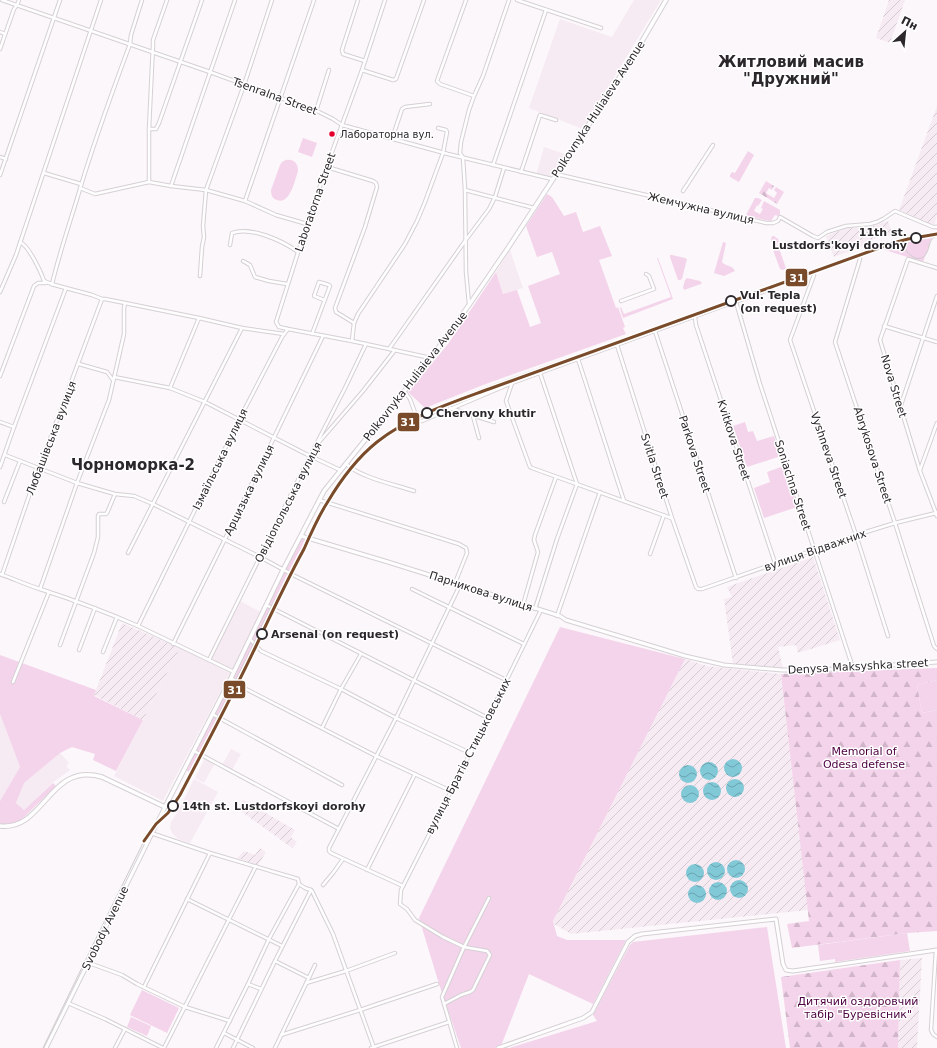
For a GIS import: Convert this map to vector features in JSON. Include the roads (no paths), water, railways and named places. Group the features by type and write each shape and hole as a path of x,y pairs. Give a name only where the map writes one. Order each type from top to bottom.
{"main road":[{"name":"Polkovnyka Huliaieva Avenue","path":"165,807 319,500 340,470 431,358 469,305 631,60 666,0"},
{"path":"0,826 11,826 22,822 64,782 74,776 84,774 102,777 165,807"}],"street":[{"name":"Tsenralna Street","path":"2,0 316,110 342,125 443,153 552,179"},
{"path":"0,49 14,9 18,6 19,0"},
{"path":"0,175 60,0"},
{"path":"0,292 16,255 101,0"},
{"path":"52,284 81,184 101,121 130,44 131,35 142,0"},
{"path":"149,182 149,129 153,40 167,0"},
{"path":"149,129 156,128 159,123 202,0"},
{"path":"171,186 235,0"},
{"path":"200,276 204,237 203,226 206,190 244,85 272,0"},
{"path":"245,201 314,0"},
{"path":"358,0 342,50 343,54 365,61"},
{"name":"Laboratorna Street","path":"288,329 279,327 276,322 287,284 385,0"},
{"path":"362,70 393,80 396,79 424,0"},
{"path":"466,0 437,81 440,84 474,96"},
{"path":"469,305 466,272 465,190 463,158 460,153 460,142 474,96 484,76 509,0"},
{"path":"517,0 601,28"},
{"path":"493,165 546,10"},
{"path":"0,32 5,34"},
{"path":"316,110 329,70"},
{"path":"392,139 402,109 405,107 430,104"},
{"path":"520,172 540,115 541,114 556,120"},
{"path":"352,341 354,323 362,308 405,244 425,202 443,153 447,132 446,130 438,128"},
{"path":"683,191 713,145"},
{"path":"0,158 6,159"},
{"path":"327,167 375,182 377,187 335,308 336,312 354,323"},
{"path":"389,349 489,209 495,197 504,168"},
{"path":"44,172 81,184"},
{"name":"Жемчужна вулиця","path":"555,174 766,223 778,221 780,217 818,238 827,232 846,226 870,224 883,220 895,211 933,228 937,227"},
{"path":"80,188 95,194 149,182 206,190 245,201 276,215 307,224"},
{"path":"465,190 534,208"},
{"path":"230,245 232,233 244,230 261,234 282,242 298,252"},
{"path":"20,242 26,246 42,273 44,281 52,284 92,295 101,300 106,299 242,328 284,334"},
{"name":"Abrykosova Street","path":"860,259 835,342 934,646 937,649"},
{"name":"Nova Street","path":"937,268 908,259 880,340 920,471 937,514"},
{"path":"243,262 250,265 255,277 287,284"},
{"path":"621,301 654,289 649,276 646,274"},
{"name":"Vyshneva Street","path":"814,275 790,340 856,535 888,636"},
{"path":"312,334 330,286 319,282 314,296 324,300"},
{"path":"0,376 34,286 38,283 52,284"},
{"path":"0,467 66,288"},
{"path":"404,391 410,399 417,418 419,421 422,421 449,408 512,383 771,289"},
{"path":"901,406 937,296"},
{"name":"Любашівська вулиця","path":"1,574 79,364 101,300"},
{"name":"Soniachna Street","path":"736,302 760,384 853,668"},
{"path":"40,589 77,483 109,400 124,334 125,304"},
{"name":"Kvitkova Street","path":"694,317 775,563"},
{"path":"170,388 200,318"},
{"path":"884,326 937,342"},
{"path":"128,553 242,328"},
{"path":"288,329 431,358"},
{"name":"Ізмаїльська вулиця","path":"138,626 239,420 288,329"},
{"name":"Parkova Street","path":"655,331 736,578"},
{"name":"Арцизька вулиця","path":"172,644 225,539 322,336"},
{"name":"Овідіопольська вулиця","path":"209,660 346,388 366,344"},
{"name":"Svitla Street","path":"617,345 672,518 696,587"},
{"path":"316,445 396,350"},
{"path":"578,359 624,501"},
{"path":"79,364 105,371 113,378 170,388 205,402 340,470"},
{"path":"535,609 557,539 577,484 540,373"},
{"path":"512,383 506,401 530,466 535,470 672,518"},
{"path":"449,408 494,422"},
{"path":"473,416 479,438"},
{"path":"0,422 14,427"},
{"path":"920,471 937,423"},
{"path":"5,455 77,483 115,494 134,496 153,504 506,680"},
{"path":"4,502 20,461"},
{"path":"345,464 362,475 414,491"},
{"path":"523,605 538,552 534,540 535,535 556,477"},
{"path":"557,616 600,492"},
{"path":"60,645 94,553 98,537 98,516 99,514 107,513 115,494"},
{"path":"319,500 459,544 466,548 467,553 455,583"},
{"name":"вулиця Відважних","path":"696,587 702,589 856,535 895,523 937,514"},
{"path":"650,554 664,515"},
{"name":"Парникова вулиця","path":"301,536 455,583 541,610 566,620 661,649"},
{"path":"1,574 117,617 234,672"},
{"path":"403,886 331,853 329,848 396,718 460,585"},
{"path":"412,590 524,644"},
{"path":"13,682 49,592"},
{"path":"266,605 488,718"},
{"path":"79,650 95,608"},
{"name":"вулиця Братів Стицьковських","path":"464,947 443,937 415,920 407,909 400,904 400,890 488,718 541,610"},
{"path":"103,652 117,617"},
{"path":"250,638 261,651 342,689 396,718 470,753"},
{"name":"Denysa Maksyshka street","path":"661,649 695,659 724,665 782,670 819,670 937,662"},
{"path":"322,728 361,654"},
{"path":"231,678 242,687 376,756 451,791"},
{"path":"212,714 342,785"},
{"path":"194,750 339,829"},
{"path":"367,870 415,774"},
{"name":"Svobody Avenue","path":"46,1048 165,807"},
{"path":"151,833 210,853 298,879 298,884 268,939 248,984 216,1048"},
{"path":"144,987 210,853"},
{"path":"323,885 333,874 343,859"},
{"path":"68,1003 106,1019 163,1048 256,866"},
{"path":"298,884 311,890 333,934 373,1048 449,1022"},
{"path":"233,1048 275,960 311,890"},
{"path":"457,1048 442,997 464,947 489,898"},
{"path":"187,899 282,946"},
{"path":"498,1048 583,1018 592,1012 625,947 635,936 776,919 783,964 786,970 789,971 936,950 932,1030 933,1034 937,1037"},
{"path":"444,1004 464,993 473,990 490,958 487,951 464,947"},
{"path":"306,983 346,971 395,953"},
{"path":"275,960 309,978"},
{"path":"89,963 122,974 144,987 185,1007 230,1020"},
{"path":"275,1048 315,965"},
{"path":"248,984 261,989"},
{"path":"281,1035 437,984"},
{"path":"115,1048 125,1029"},
{"path":"224,1033 253,1048"}],"water":[{"path":"733,759 739,762 742,768 739,774 733,777 727,774 724,768 727,762"},
{"path":"709,762 715,765 718,771 715,777 709,780 703,777 700,771 703,765"},
{"path":"688,765 694,768 697,774 694,780 688,783 682,780 679,774 682,768"},
{"path":"735,779 741,782 744,788 741,794 735,797 729,794 726,788 729,782"},
{"path":"712,782 718,785 721,791 718,797 712,800 706,797 703,791 706,785"},
{"path":"690,785 696,788 699,794 696,800 690,803 684,800 681,794 684,788"},
{"path":"736,860 742,863 745,869 742,875 736,878 730,875 727,869 730,863"},
{"path":"716,862 722,865 725,871 722,877 716,880 710,877 707,871 710,865"},
{"path":"695,864 701,867 704,873 701,879 695,882 689,879 686,873 689,867"},
{"path":"739,880 745,883 748,889 745,895 739,898 733,895 730,889 733,883"},
{"path":"718,882 724,885 727,891 724,897 718,900 712,897 709,891 712,885"},
{"path":"697,885 703,888 706,894 703,900 697,903 691,900 688,894 691,888"}],"tram line":[{"path":"912,237 906,241 905,248 911,256 920,258 926,254 930,242 937,235"},
{"path":"43,1048 144,841 151,828 179,795 271,607 326,503 345,474 368,448 386,434 412,419 476,391 683,319 891,243 916,236"}],"place":[{"name":"Лабораторна вул.","path":"332,134"},
{"name":"11th st. Lustdorfs'koyi dorohy","path":"916,238"},
{"name":"Vul. Tepla (on request)","path":"731,301"},
{"name":"Chervony khutir","path":"427,413"},
{"name":"Arsenal (on request)","path":"262,634"},
{"name":"14th st. Lustdorfskoyi dorohy","path":"173,806"}],"district":[{"name":"Житловий масив \"Дружний\"","path":"791,70"},
{"name":"Чорноморка-2","path":"133,465"}],"park label":[{"name":"Memorial of Odesa defense","path":"864,757"},
{"name":"Дитячий оздоровчий табір \"Буревісник\"","path":"858,1007"}]}
